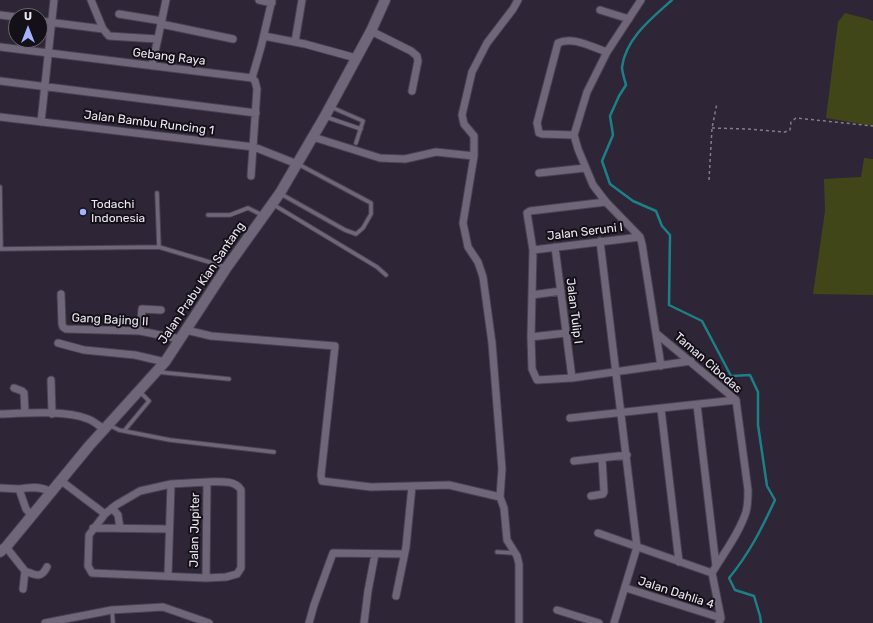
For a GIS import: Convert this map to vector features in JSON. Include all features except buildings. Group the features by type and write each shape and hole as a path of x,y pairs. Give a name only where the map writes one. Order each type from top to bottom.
{"main road":[{"name":"Jalan Prabu Kian Santang","path":"3,549 32,516 60,480 138,390 165,362 227,267 280,193 313,137 371,31 385,0"}],"street":[{"path":"41,122 54,0"},
{"path":"91,0 103,29 109,36 158,39"},
{"path":"152,66 166,0"},
{"path":"251,176 257,89 257,85 252,78 272,2 259,0"},
{"path":"295,42 302,0"},
{"path":"518,0 487,44 472,72 462,115 464,124 474,136 474,156 463,223 468,247 478,262 482,277 492,343 502,468 500,497 504,508 507,540 515,553 519,564 519,623"},
{"path":"640,237 606,202 593,185 585,168 574,135 587,92 607,52 641,0"},
{"path":"600,10 628,19"},
{"path":"119,14 233,39"},
{"path":"48,22 103,29"},
{"path":"371,31 411,51 417,56 418,61 412,92"},
{"path":"264,36 295,42 356,58"},
{"path":"574,135 542,134 539,133 538,130 538,123 558,43 565,40 607,52"},
{"name":"Gebang Raya","path":"0,47 252,78"},
{"path":"0,81 256,113"},
{"name":"Jalan Bambu Runcing 1","path":"0,117 254,147"},
{"path":"313,137 380,158 405,159 436,152 474,156"},
{"path":"254,147 297,164"},
{"path":"539,173 585,168"},
{"path":"606,202 530,211 527,213 533,250 531,337 532,369 537,380 572,378 691,362"},
{"name":"Jalan Seruni I","path":"533,250 640,237"},
{"name":"Taman Cibodas","path":"640,237 657,334 736,400 748,490 748,501 740,526 712,573"},
{"path":"600,241 637,547 626,588 614,623"},
{"name":"Jalan Tulip I","path":"555,247 572,378"},
{"path":"532,296 561,292"},
{"name":"Gang Bajing II","path":"61,294 63,327 66,329 140,331 180,339"},
{"path":"140,331 142,309 161,310"},
{"path":"186,330 211,336 335,346 321,475 322,481 371,487 449,485 500,497"},
{"path":"531,337 566,334"},
{"path":"657,334 661,366"},
{"path":"58,343 84,350 135,355 165,362"},
{"path":"51,380 52,414"},
{"path":"14,388 24,393 25,413"},
{"path":"570,418 736,400"},
{"path":"697,405 716,566"},
{"path":"661,409 679,562"},
{"path":"0,414 25,413 74,415 89,419 106,427"},
{"path":"574,461 627,455"},
{"path":"591,496 603,494 604,492 602,458"},
{"path":"60,480 105,514"},
{"path":"207,482 232,483 237,485 241,490 241,568 234,576 206,578 92,573 88,566 89,535 105,514 140,491 171,484 207,482"},
{"name":"Jalan Jupiter","path":"206,578 207,482"},
{"path":"168,576 171,484"},
{"path":"396,596 406,546 412,486"},
{"path":"0,488 19,489 34,487 44,488 50,492"},
{"path":"19,489 26,508 32,516"},
{"path":"112,508 118,514 120,528"},
{"path":"93,528 169,528"},
{"path":"598,533 712,573 720,621"},
{"path":"3,549 25,571 36,575 41,575 47,567"},
{"path":"309,623 332,553 404,554"},
{"path":"364,623 375,554"},
{"path":"23,589 25,571"},
{"name":"Jalan Dahlia 4","path":"626,588 720,621"},
{"path":"45,623 112,610 163,606 209,623"},
{"path":"557,610 599,623"}],"lane":[{"path":"327,111 361,129"},
{"path":"327,111 363,121 356,143"},
{"path":"280,193 345,230 356,234 363,228 371,214 371,204 297,164"},
{"path":"0,187 0,249 159,247 227,267"},
{"path":"157,193 159,247"},
{"path":"272,204 377,268 386,276"},
{"path":"208,215 230,215 248,208 264,216"},
{"path":"157,372 229,380"},
{"path":"124,431 149,401 138,390"},
{"path":"106,427 170,440 274,452"},
{"path":"497,552 515,553"},
{"path":"112,610 113,623"}],"path":[{"path":"709,180 712,128 717,103"},
{"path":"712,128 785,132 790,130 791,122 796,118 873,126"}],"green space":[{"path":"845,13 873,21 873,126 826,118 838,22"},
{"path":"864,158 873,159 873,295 813,294 825,211 824,179 861,177"}],"waterway":[{"path":"672,0 641,29 634,38 624,57 622,67 626,85 610,116 613,135 602,161 610,184 633,201 656,211 662,226 670,235 669,305 702,321 731,376 750,375 758,392 758,425 767,486 775,500 755,540 743,560 729,578 735,590 754,596 761,623"}],"place":[{"name":"Todachi Indonesia","path":"83,212"}]}
